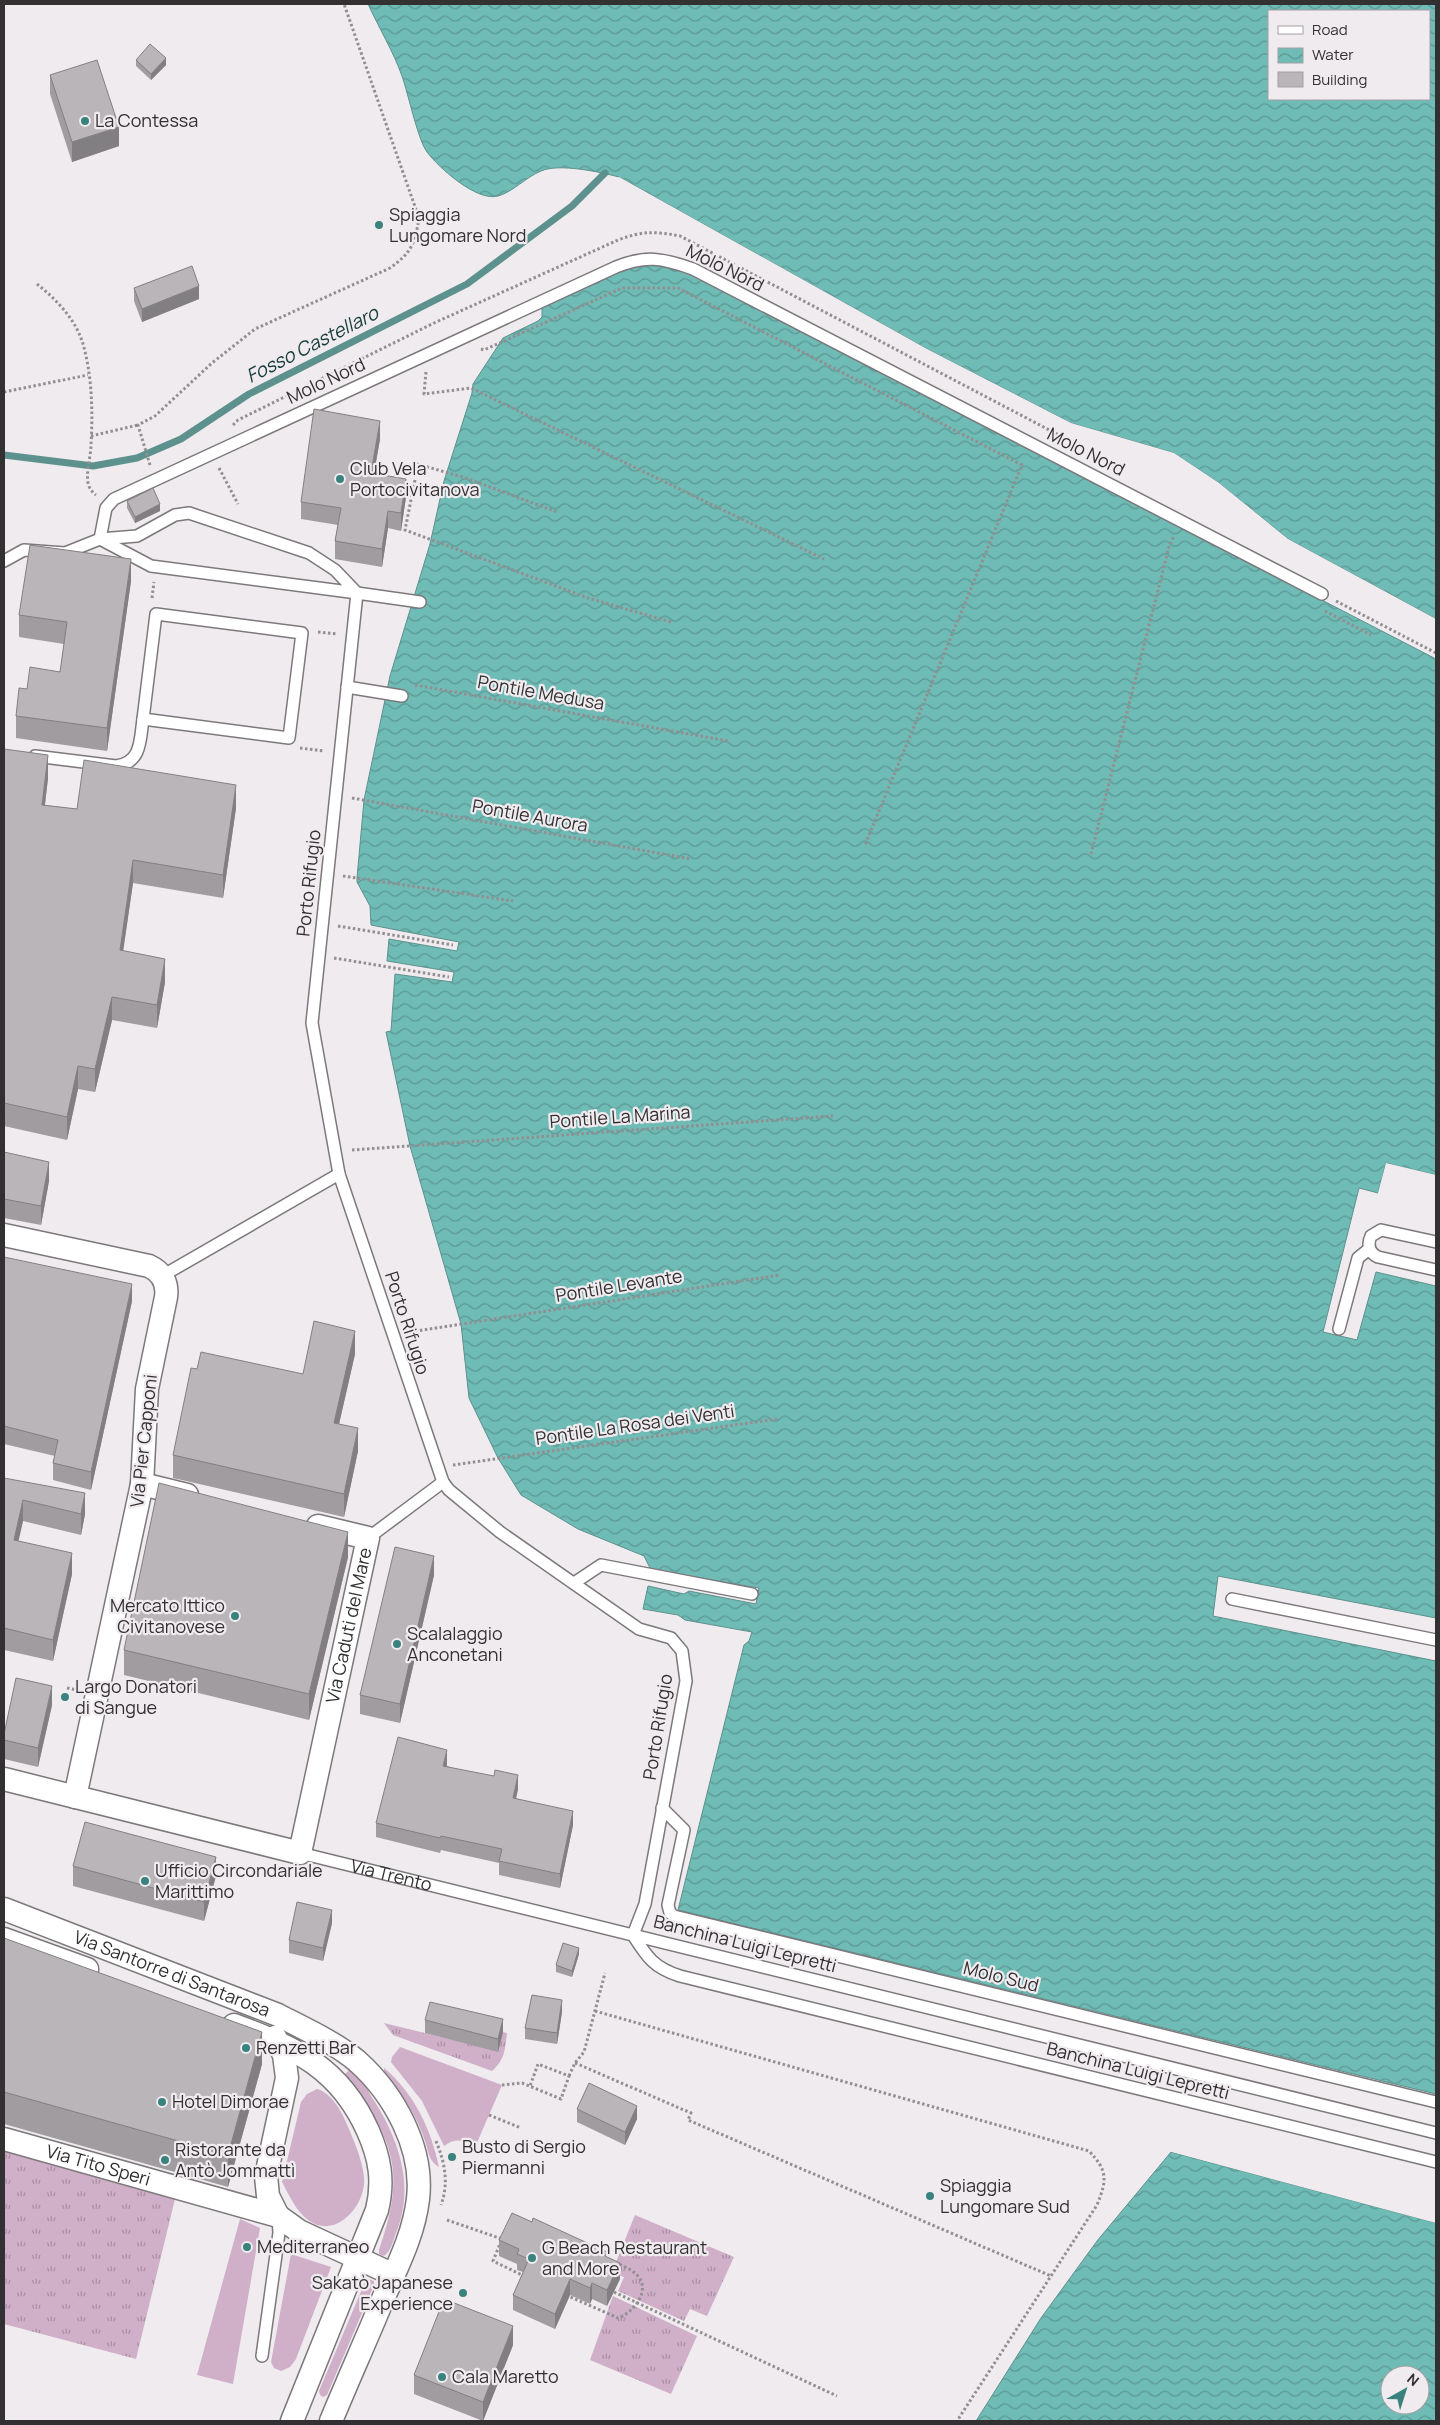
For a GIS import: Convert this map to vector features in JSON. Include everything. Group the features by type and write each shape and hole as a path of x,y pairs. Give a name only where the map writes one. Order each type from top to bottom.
{"street":[{"path":"4,1235 149,1266 162,1276"},
{"name":"Via Pier Capponi","path":"75,1797 142,1484 147,1389 167,1290 162,1276"},
{"path":"142,1484 207,1500"},
{"name":"Via Caduti del Mare","path":"300,1853 368,1538 302,1522"},
{"name":"Via Trento","path":"4,1780 300,1853"},
{"path":"4,1909 6,1918 4,1926"},
{"name":"Via Santorre di Santarosa","path":"4,1909 278,2016 337,2047 362,2066 387,2095 404,2125 417,2164 418,2198 416,2210 409,2236 394,2275 330,2421"},
{"name":"Via Santorre di Santarosa","path":"4,1939 111,1978"},
{"path":"278,2016 273,2027 287,2067 287,2078 266,2176 268,2196 278,2216"},
{"name":"Via Santorre di Santarosa","path":"214,2017 279,2043 319,2067 340,2084 352,2101 370,2136 381,2172 381,2188 377,2210 292,2421"},
{"name":"Via Tito Speri","path":"4,2139 278,2216 299,2231 394,2275"}],"lane":[{"name":"Molo Nord","path":"100,539 106,508 114,499 616,267 633,260 650,258 668,260 693,269 1322,594"},
{"path":"4,561 24,550 65,553 100,539 137,536 175,515 196,515 309,553 335,570 357,593"},
{"path":"100,539 156,567 420,602"},
{"name":"Porto Rifugio","path":"357,593 312,1023 339,1174 443,1482 449,1490 474,1512 639,1629 671,1638 682,1651 686,1681 645,1904 633,1935"},
{"path":"25,754 124,766 139,751 156,614 302,633 290,738 143,719"},
{"path":"347,687 402,696"},
{"path":"162,1276 339,1174"},
{"path":"1339,1328 1358,1258 1369,1249 1371,1236 1381,1230 1436,1242"},
{"path":"1369,1249 1378,1257 1436,1270"},
{"path":"368,1538 443,1482"},
{"path":"574,1583 601,1565 752,1594"},
{"path":"1232,1599 1436,1640"},
{"name":"Molo Sud","path":"662,1808 684,1830 668,1905 670,1913 674,1916 1436,2102"},
{"name":"Via Trento","path":"300,1853 633,1935"},
{"name":"Banchina Luigi Lepretti","path":"633,1935 1436,2133"},
{"name":"Banchina Luigi Lepretti","path":"633,1935 648,1958 662,1970 680,1976 1436,2162"},
{"path":"262,2356 280,2233 278,2216"}],"path":[{"path":"91,436 138,425 155,416 212,363 255,329 390,268 407,255 416,238 419,218 344,4"},
{"path":"227,447 229,430 238,420 434,323 618,240 639,232 659,232 680,236 1074,443 1085,471"},
{"path":"37,284 62,308 75,326 83,345 88,375 91,436 88,481"},
{"path":"478,348 484,350 622,288 678,288 1022,465 865,845"},
{"path":"426,368 424,394 471,388 824,559"},
{"path":"4,392 88,375"},
{"path":"138,425 152,470"},
{"path":"417,464 466,478 557,512"},
{"path":"219,468 238,504"},
{"path":"415,480 405,530 591,600 671,622"},
{"path":"1090,854 1169,547 1177,530"},
{"path":"156,567 150,606 156,614"},
{"path":"1322,594 1436,653"},
{"path":"302,633 311,631 352,635"},
{"name":"Pontile Medusa","path":"407,684 728,741"},
{"path":"290,738 297,748 340,753"},
{"name":"Pontile Aurora","path":"364,800 691,859"},
{"path":"357,878 513,901"},
{"path":"322,923 453,945"},
{"path":"319,956 449,977"},
{"name":"Pontile La Marina","path":"335,1151 832,1116"},
{"name":"Pontile Levante","path":"392,1335 780,1275"},
{"name":"Pontile La Rosa dei Venti","path":"437,1468 777,1419"},
{"path":"502,2085 522,2083 561,2098 574,2063 584,2052 606,1972"},
{"path":"595,2011 1089,2151 1102,2164 1106,2184 1097,2205 957,2421"},
{"path":"574,2063 691,2113 688,2120 1051,2276"},
{"path":"530,2086 538,2064 570,2076"},
{"path":"489,2115 521,2128"},
{"path":"447,2220 502,2239"},
{"path":"505,2233 493,2262 528,2277"},
{"path":"562,2293 618,2318 632,2312 638,2303 641,2292 641,2283 638,2276 607,2259"},
{"path":"614,2292 838,2396"}],"green space":[{"path":"384,2023 498,2051 503,2032 507,2033 505,2049 500,2063 492,2071 393,2035"},
{"path":"400,2047 502,2085 476,2145 464,2141 452,2141 444,2146 422,2101 391,2062 392,2057"},
{"path":"384,2068 404,2089 420,2113 436,2153 439,2167 430,2157 423,2134 414,2115 384,2073"},
{"path":"349,2070 362,2081 381,2111 396,2145 401,2162 404,2180 402,2215 392,2246 384,2256 379,2254 379,2250 392,2201 392,2160 377,2122 347,2081 345,2074"},
{"path":"317,2089 331,2098 341,2112 357,2149 364,2177 364,2187 355,2208 339,2223 329,2226 319,2225 308,2220 293,2202 282,2182 301,2102 307,2094"},
{"path":"4,2151 175,2199 136,2359 4,2324"},
{"path":"635,2215 734,2257 707,2316 690,2309 684,2321 618,2291 624,2277 612,2272"},
{"path":"240,2219 260,2228 233,2384 197,2375"},
{"path":"291,2254 331,2267 296,2359 290,2367 281,2371 274,2368 271,2362"},
{"path":"368,2279 374,2281 374,2285 327,2395 323,2397 319,2391 365,2282"},
{"path":"613,2296 697,2336 671,2394 590,2360"}],"water":[{"path":"368,4 1436,4 1436,619 1288,539 1219,483 1174,453 1071,423 927,349 619,177 580,169 558,168 541,171 498,196 480,194 469,189 449,175 427,152 417,127 402,76"},
{"path":"639,265 657,265 687,272 1436,659 1436,1175 1386,1163 1378,1193 1359,1188 1323,1332 1357,1340 1376,1272 1436,1286 1436,1618 1218,1576 1213,1616 1436,1661 1436,2094 678,1910 744,1645 749,1641 752,1632 685,1620 678,1615 643,1609 648,1586 684,1594 689,1591 756,1604 759,1588 651,1570 644,1556 578,1529 521,1495 498,1458 469,1398 461,1324 410,1146 386,1032 391,1031 395,974 452,982 454,972 387,961 389,939 457,951 459,942 371,925 370,906 357,882 364,800 390,676 430,544 444,481 472,393 473,384 503,338 538,321 542,317 542,307 619,271"},
{"path":"1171,2152 1436,2223 1436,2421 976,2421 1041,2318 1097,2241"}],"pier":[{"path":"619,177 927,349 1071,423 1174,453 1219,483 1288,539 1436,619 1436,621 1286,541 1218,485 1173,455 1070,425 926,351 617,179"},
{"path":"1386,1163 1436,1175 1436,1177 1388,1166 1380,1193 1378,1193"},
{"path":"1171,2150 1436,2220 1436,2223 1168,2151"}],"building":[{"path":"150,44 166,58 151,74 136,60"},
{"path":"97,60 119,127 72,142 50,75"},
{"path":"192,266 199,286 142,309 134,288"},
{"path":"314,409 380,421 371,473 406,479 401,513 388,511 382,549 335,541 341,508 301,502"},
{"path":"153,488 160,504 135,517 127,501"},
{"path":"30,545 131,559 107,728 16,716 19,688 27,689 30,667 60,672 67,622 19,615"},
{"path":"4,749 48,755 42,805 77,809 84,760 236,785 223,875 133,860 120,950 165,959 157,1005 112,997 95,1069 78,1066 67,1117 4,1103"},
{"path":"4,1152 49,1162 41,1206 4,1199"},
{"path":"4,1257 132,1284 91,1472 53,1463 58,1440 4,1426"},
{"path":"314,1321 355,1331 334,1423 358,1428 344,1494 173,1455 191,1368 197,1369 201,1352 303,1374"},
{"path":"4,1478 85,1493 81,1514 23,1500 14,1540 72,1553 53,1640 4,1628"},
{"name":"Mercato Ittico Civitanovese","path":"159,1483 348,1532 309,1694 124,1650"},
{"name":"Scalalaggio Anconetani","path":"395,1547 434,1556 400,1704 360,1695"},
{"path":"16,1678 52,1686 38,1748 4,1740"},
{"path":"398,1737 447,1750 443,1766 494,1776 495,1770 518,1775 513,1798 573,1811 560,1874 499,1861 502,1849 441,1836 440,1838 376,1823"},
{"path":"85,1822 216,1857 204,1902 73,1866"},
{"path":"297,1902 332,1910 323,1948 289,1940"},
{"path":"4,1938 262,2032 228,2155 4,2092"},
{"path":"563,1943 579,1948 572,1971 556,1965"},
{"path":"532,1995 562,2000 557,2033 525,2028"},
{"path":"430,2002 503,2019 498,2039 425,2020"},
{"path":"589,2083 637,2106 625,2132 577,2109"},
{"path":"512,2213 532,2222 533,2218 607,2252 605,2256 620,2263 607,2290 592,2283 590,2288 570,2279 555,2314 513,2295 529,2259 517,2254 519,2249 499,2240"},
{"path":"444,2299 513,2326 483,2402 414,2375"}],"waterway":[{"name":"Fosso Castellaro","path":"4,455 93,466 137,458 181,439 249,394 467,284 572,206 605,173"}],"place":[{"name":"La Contessa","path":"85,121"},
{"name":"Spiaggia Lungomare Nord","path":"379,225"},
{"name":"Club Vela Portocivitanova","path":"340,479"},
{"name":"Mercato Ittico Civitanovese","path":"235,1616"},
{"name":"Scalalaggio Anconetani","path":"397,1644"},
{"name":"Largo Donatori di Sangue","path":"65,1697"},
{"name":"Ufficio Circondariale Marittimo","path":"145,1881"},
{"name":"Renzetti Bar","path":"246,2048"},
{"name":"Hotel Dimorae","path":"162,2102"},
{"name":"Busto di Sergio Piermanni","path":"452,2157"},
{"name":"Ristorante da Antò Jommattì","path":"165,2160"},
{"name":"Spiaggia Lungomare Sud","path":"930,2196"},
{"name":"Mediterraneo","path":"247,2247"},
{"name":"G Beach Restaurant and More","path":"532,2258"},
{"name":"Sakatò Japanese Experience","path":"463,2293"},
{"name":"Cala Maretto","path":"442,2377"}]}
